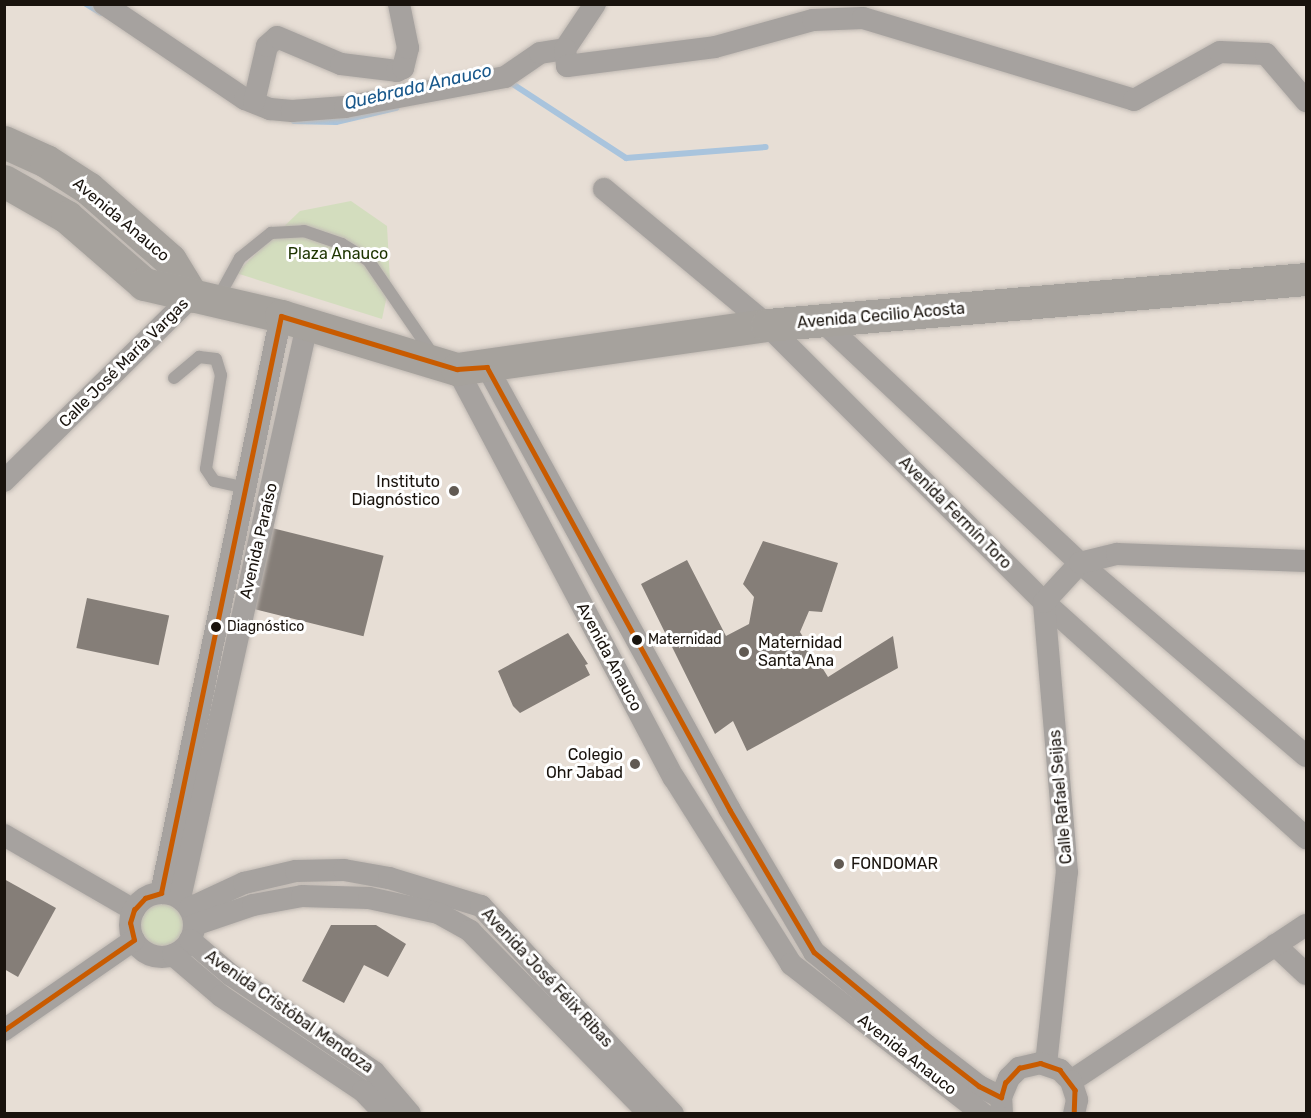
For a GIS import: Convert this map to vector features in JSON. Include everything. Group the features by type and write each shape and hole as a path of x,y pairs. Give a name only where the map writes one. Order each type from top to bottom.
{"main road":[{"name":"Avenida Anauco","path":"4,142 46,161 88,189 170,260 205,298"},
{"name":"Avenida Anauco","path":"4,181 67,217 144,284 294,320 461,367"},
{"name":"Avenida Cecilio Acosta","path":"461,367 767,325 1306,279"}],"street":[{"path":"104,4 254,102 292,111 345,107 505,77 540,53 565,49"},
{"path":"254,102 267,46 276,37 341,64 397,71 403,68 408,48 399,4"},
{"path":"595,4 565,49 567,66 600,64 715,47 813,20 863,18 1134,100 1220,52 1266,54 1306,101"},
{"name":"Avenida Fermín Toro","path":"604,189 767,325 1044,602 1306,838"},
{"name":"Calle José María Vargas","path":"4,461 148,319 205,298"},
{"name":"Calle José María Vargas","path":"4,481 205,298"},
{"name":"Avenida Paraíso","path":"183,913 246,488 294,320"},
{"name":"Avenida Paraíso","path":"183,913 294,320"},
{"path":"822,321 1080,563 1306,756"},
{"name":"Avenida Anauco","path":"461,367 703,761 814,952 1002,1105"},
{"name":"Avenida Anauco","path":"461,367 674,778 791,964 983,1113"},
{"path":"1044,602 1080,563 1117,554 1306,561"},
{"name":"Calle Rafael Seijas","path":"1044,602 1067,872 1046,1064"},
{"path":"674,778 703,761"},
{"path":"4,835 134,910"},
{"name":"Avenida José Félix Ribas","path":"183,913 244,883 296,871 344,870 389,878 482,906 673,1113"},
{"name":"Avenida José Félix Ribas","path":"183,913 253,905 302,896 369,898 438,913 470,931 649,1113"},
{"path":"145,898 183,913 172,955 153,955 135,940 130,922 134,910 145,898"},
{"name":"Avenida Cristóbal Mendoza","path":"183,913 231,975 374,1072 410,1113"},
{"path":"1071,1081 1306,925"},
{"path":"4,1030 135,940"},
{"path":"1275,945 1306,974"},
{"name":"Avenida Cristóbal Mendoza","path":"172,955 220,996 363,1091 385,1113"},
{"path":"1002,1105 1005,1083 1019,1068 1046,1064 1071,1081 1077,1100 1074,1113"}],"lane":[{"path":"205,298 240,258 271,233 304,231 342,244 368,260 461,367"},
{"path":"174,378 199,357 216,359 221,375 206,469 214,481 246,488"}],"green space":[{"name":"Plaza Anauco","path":"351,201 387,226 390,281 382,319 236,273 300,211"},
{"path":"162,899 172,901 181,907 187,916 189,926 187,936 181,945 172,951 162,953 152,951 143,945 137,936 135,926 137,916 143,907 152,901"}],"building":[{"path":"272,528 384,556 364,636 252,609"},
{"name":"Maternidad Santa Ana","path":"763,541 838,563 822,612 809,611 800,632 828,677 893,636 898,668 747,751 733,721 715,734 641,584 687,560 726,636 749,624 754,597 743,584"},
{"path":"87,598 169,615 159,665 76,648"},
{"path":"568,633 588,664 585,665 590,675 520,713 513,706 498,671"},
{"path":"4,879 56,908 18,977 4,969"},
{"path":"331,925 376,925 406,944 388,977 364,965 344,1003 302,981"}],"waterway":[{"name":"Quebrada Anauco","path":"86,4 101,13"},
{"name":"Quebrada Anauco","path":"508,81 626,158 766,147"},
{"name":"Quebrada Anauco","path":"294,121 336,122 396,108"}],"transit line":[{"path":"4,1030 134,940 130,923 134,910 145,898 161,893 281,316 457,369 487,367 730,810 814,952 926,1045 979,1086 1001,1097 1005,1083 1019,1068 1040,1063 1060,1070 1075,1090 1074,1114"}],"place":[{"name":"Instituto Diagnóstico","path":"454,491"},
{"name":"Diagnóstico","path":"216,627"},
{"name":"Maternidad","path":"637,640"},
{"name":"Maternidad Santa Ana","path":"744,652"},
{"name":"Colegio Ohr Jabad","path":"635,764"},
{"name":"FONDOMAR","path":"839,864"}]}
